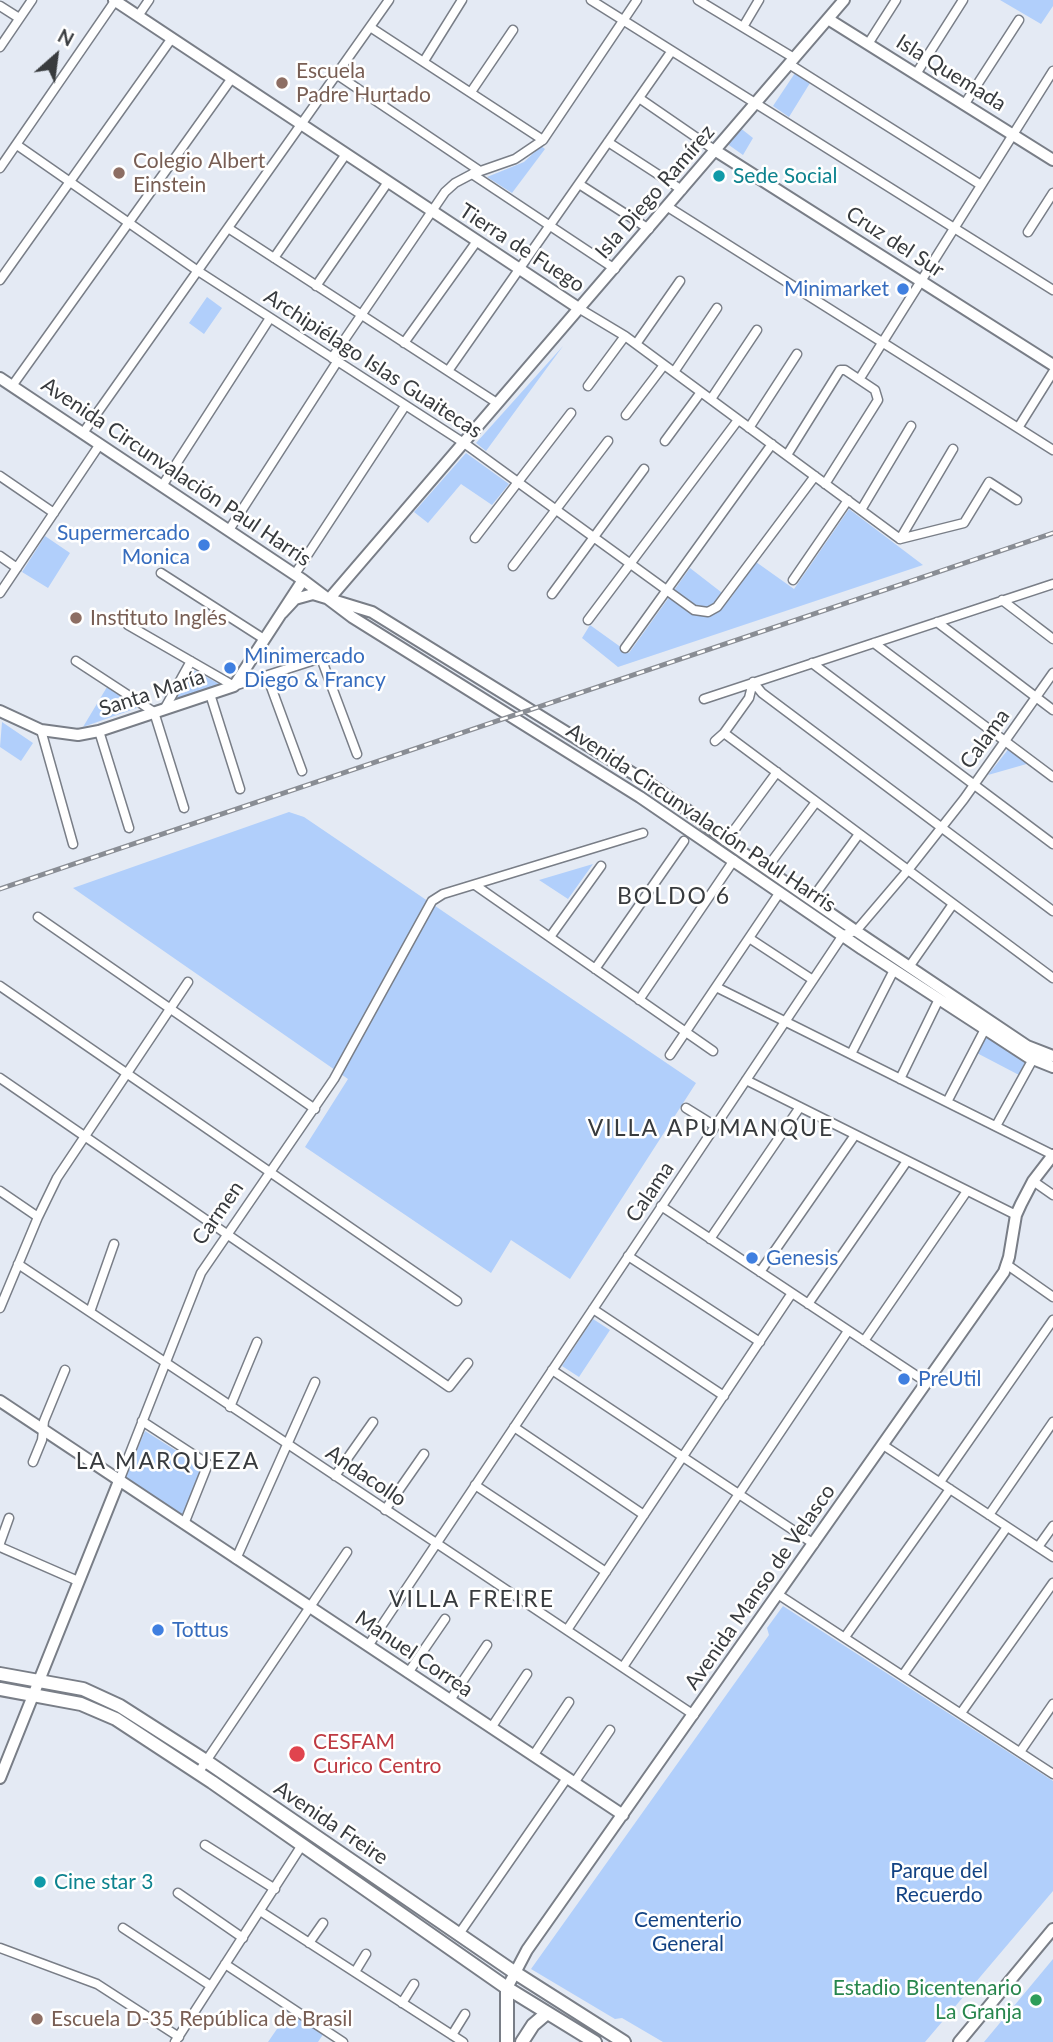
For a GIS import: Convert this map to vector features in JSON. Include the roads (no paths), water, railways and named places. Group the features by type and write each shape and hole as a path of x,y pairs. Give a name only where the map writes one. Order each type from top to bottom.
{"main road":[{"name":"Avenida Freire","path":"0,1674 83,1689 109,1700 206,1761 514,1972 624,2042"},
{"name":"Avenida Freire","path":"0,1689 71,1702 104,1712 302,1844 507,1988 594,2042"},
{"name":"Avenida Manso de Velasco","path":"507,1988 507,2042"},
{"path":"522,2042 530,2028 547,2013"}],"street":[{"path":"0,47 32,0"},
{"path":"0,168 115,0"},
{"name":"Tierra de Fuego","path":"115,0 519,269 625,336 900,539"},
{"path":"138,16 149,0"},
{"path":"83,433 389,0"},
{"path":"424,61 462,0"},
{"path":"591,0 1053,290"},
{"path":"229,530 361,315 445,192 455,183 476,172 515,159 543,140 637,0"},
{"path":"700,0 981,185"},
{"path":"743,27 759,0"},
{"name":"Isla Diego Ramírez","path":"330,598 844,0"},
{"path":"868,44 896,0"},
{"path":"916,74 963,0"},
{"path":"0,5 19,18"},
{"name":"Isla Quemada","path":"828,19 1053,160"},
{"path":"964,105 1019,20"},
{"path":"370,27 543,140"},
{"path":"471,92 513,30"},
{"path":"0,280 172,38"},
{"path":"448,371 671,52"},
{"path":"862,375 1053,71"},
{"path":"336,74 615,269"},
{"path":"12,386 232,78"},
{"path":"639,98 716,151"},
{"path":"608,142 682,190"},
{"name":"Archipiélago Islas Guaitecas","path":"17,145 198,271 464,443 694,610 708,611 720,603 815,476"},
{"name":"Cruz del Sur","path":"716,151 1053,365"},
{"path":"274,258 346,154"},
{"path":"316,286 388,182"},
{"path":"579,184 649,229"},
{"path":"1028,232 1053,193"},
{"path":"668,207 1053,450"},
{"path":"228,228 497,404"},
{"path":"404,343 477,241"},
{"path":"636,344 680,281"},
{"path":"674,372 717,308"},
{"path":"162,485 270,318"},
{"path":"711,399 757,330"},
{"path":"588,386 625,336"},
{"path":"749,428 797,354"},
{"path":"626,415 664,365"},
{"path":"787,455 840,370 845,370 875,390 878,400 825,484"},
{"path":"1018,428 1053,372"},
{"name":"Avenida Circunvalación Paul Harris","path":"0,378 330,598 352,617 640,797 985,1030 1033,1059 1053,1067"},
{"path":"664,441 701,392"},
{"path":"299,577 405,406"},
{"path":"475,538 571,413"},
{"path":"588,620 738,419"},
{"path":"861,510 911,426"},
{"path":"513,566 608,441"},
{"path":"0,593 100,444"},
{"path":"625,648 772,444"},
{"path":"900,539 953,449"},
{"path":"552,594 644,469"},
{"path":"0,476 54,513"},
{"path":"900,539 964,523 989,482 1017,500"},
{"path":"793,580 848,500"},
{"path":"0,556 17,568"},
{"path":"161,573 264,639"},
{"name":"Santa María","path":"282,613 299,577"},
{"path":"704,699 1053,584"},
{"name":"Santa María","path":"0,711 41,730 70,736 99,731 234,686 290,603 301,596 319,594 330,598"},
{"name":"Avenida Circunvalación Paul Harris","path":"330,598 372,612 650,784 811,901 1027,1046 1053,1056"},
{"path":"1002,600 1053,639"},
{"path":"937,622 1053,710"},
{"path":"128,625 234,686 321,658 357,754"},
{"path":"874,643 1053,777"},
{"path":"76,661 153,712 184,808"},
{"path":"165,708 191,661"},
{"path":"812,663 1053,844"},
{"name":"Calama","path":"856,931 974,785 1053,673"},
{"path":"267,676 302,771"},
{"path":"715,741 749,698 753,682"},
{"path":"753,682 762,693 1053,911"},
{"path":"210,694 240,789"},
{"path":"41,730 72,844"},
{"path":"99,731 129,828"},
{"path":"724,733 1053,978"},
{"path":"726,841 776,772"},
{"path":"766,870 816,802"},
{"name":"Carmen","path":"0,1778 201,1273 344,1063 429,904 443,894 643,833"},
{"path":"811,901 859,834"},
{"path":"595,969 684,841"},
{"path":"639,1000 734,860"},
{"path":"550,937 601,866"},
{"path":"475,885 713,1051"},
{"path":"670,1055 780,892"},
{"path":"909,967 953,904"},
{"path":"38,917 315,1109"},
{"path":"843,935 856,931"},
{"name":"Calama","path":"368,1646 843,935"},
{"path":"749,937 813,980"},
{"path":"851,1054 894,970"},
{"path":"0,1308 3,1290 19,1264 57,1178 188,982"},
{"path":"0,986 457,1301"},
{"path":"716,987 1053,1154"},
{"path":"900,1079 939,999"},
{"path":"947,1102 985,1030"},
{"path":"996,1126 1033,1059"},
{"path":"0,1079 449,1387 468,1363"},
{"path":"746,1080 1016,1215"},
{"path":"710,1239 800,1107"},
{"path":"686,1108 715,1126"},
{"path":"760,1272 855,1135"},
{"name":"Avenida Manso de Velasco","path":"507,1988 514,1972 1003,1272 1016,1215 1033,1181 1053,1154"},
{"path":"808,1304 906,1161"},
{"path":"1033,1181 1053,1195"},
{"path":"0,1191 38,1217"},
{"path":"864,1341 967,1191"},
{"path":"661,1206 926,1382"},
{"path":"90,1312 114,1244"},
{"path":"628,1256 760,1342"},
{"name":"Andacollo","path":"19,1264 694,1714"},
{"path":"1006,1264 1053,1297"},
{"path":"567,1630 792,1293"},
{"path":"593,1309 724,1396"},
{"path":"940,1482 1053,1320"},
{"path":"623,1667 848,1331"},
{"path":"230,1406 257,1342"},
{"path":"33,1462 44,1431 44,1421 65,1370"},
{"path":"552,1370 814,1544"},
{"path":"236,1559 315,1382"},
{"name":"Manuel Correa","path":"0,1401 623,1815"},
{"path":"142,1421 208,1464 184,1524"},
{"path":"335,1476 373,1422"},
{"path":"989,1515 1053,1422"},
{"path":"514,1427 644,1515"},
{"path":"883,1445 1053,1557"},
{"path":"385,1510 424,1454"},
{"path":"475,1485 606,1572"},
{"path":"845,1637 950,1489"},
{"path":"9,1518 0,1545 78,1581"},
{"path":"1038,1547 1053,1526"},
{"path":"903,1675 1007,1527"},
{"path":"198,1773 348,1552"},
{"path":"961,1713 1053,1583"},
{"path":"779,1595 1053,1774"},
{"path":"408,1672 444,1619"},
{"path":"450,1700 487,1645"},
{"path":"491,1728 527,1674"},
{"path":"533,1755 569,1702"},
{"path":"1020,1752 1053,1704"},
{"path":"459,1934 570,1780 610,1730"},
{"path":"0,1948 97,1984 177,2040 302,1844"},
{"path":"205,1845 275,1889"},
{"path":"178,1893 243,1938"},
{"path":"260,1911 463,2042"},
{"path":"309,1943 323,1923"},
{"path":"123,1928 211,1986"},
{"path":"959,2042 1053,1929"},
{"path":"355,1972 366,1954"},
{"path":"225,1964 329,2038 343,2042"},
{"path":"402,2003 414,1984"},
{"path":"452,2035 465,2014"}],"railway":[{"path":"0,889 1053,533"}],"place":[{"name":"Escuela Padre Hurtado","path":"282,83"},
{"name":"Colegio Albert Einstein","path":"119,173"},
{"name":"Sede Social","path":"719,176"},
{"name":"Minimarket","path":"903,289"},
{"name":"Supermercado Monica","path":"204,545"},
{"name":"Instituto Inglés","path":"76,618"},
{"name":"Minimercado Diego & Francy","path":"230,668"},
{"name":"Genesis","path":"752,1258"},
{"name":"PreUtil","path":"904,1379"},
{"name":"Tottus","path":"158,1630"},
{"name":"CESFAM Curico Centro","path":"297,1754"},
{"name":"Cine star 3","path":"40,1882"},
{"name":"Estadio Bicentenario La Granja","path":"1036,2000"},
{"name":"Escuela D-35 República de Brasil","path":"37,2019"}],"district":[{"name":"BOLDO 6","path":"674,897"},
{"name":"VILLA APUMANQUE","path":"711,1129"},
{"name":"LA MARQUEZA","path":"168,1462"},
{"name":"VILLA FREIRE","path":"472,1600"}],"park label":[{"name":"Parque del Recuerdo","path":"939,1883"},
{"name":"Cementerio General","path":"688,1932"}]}
